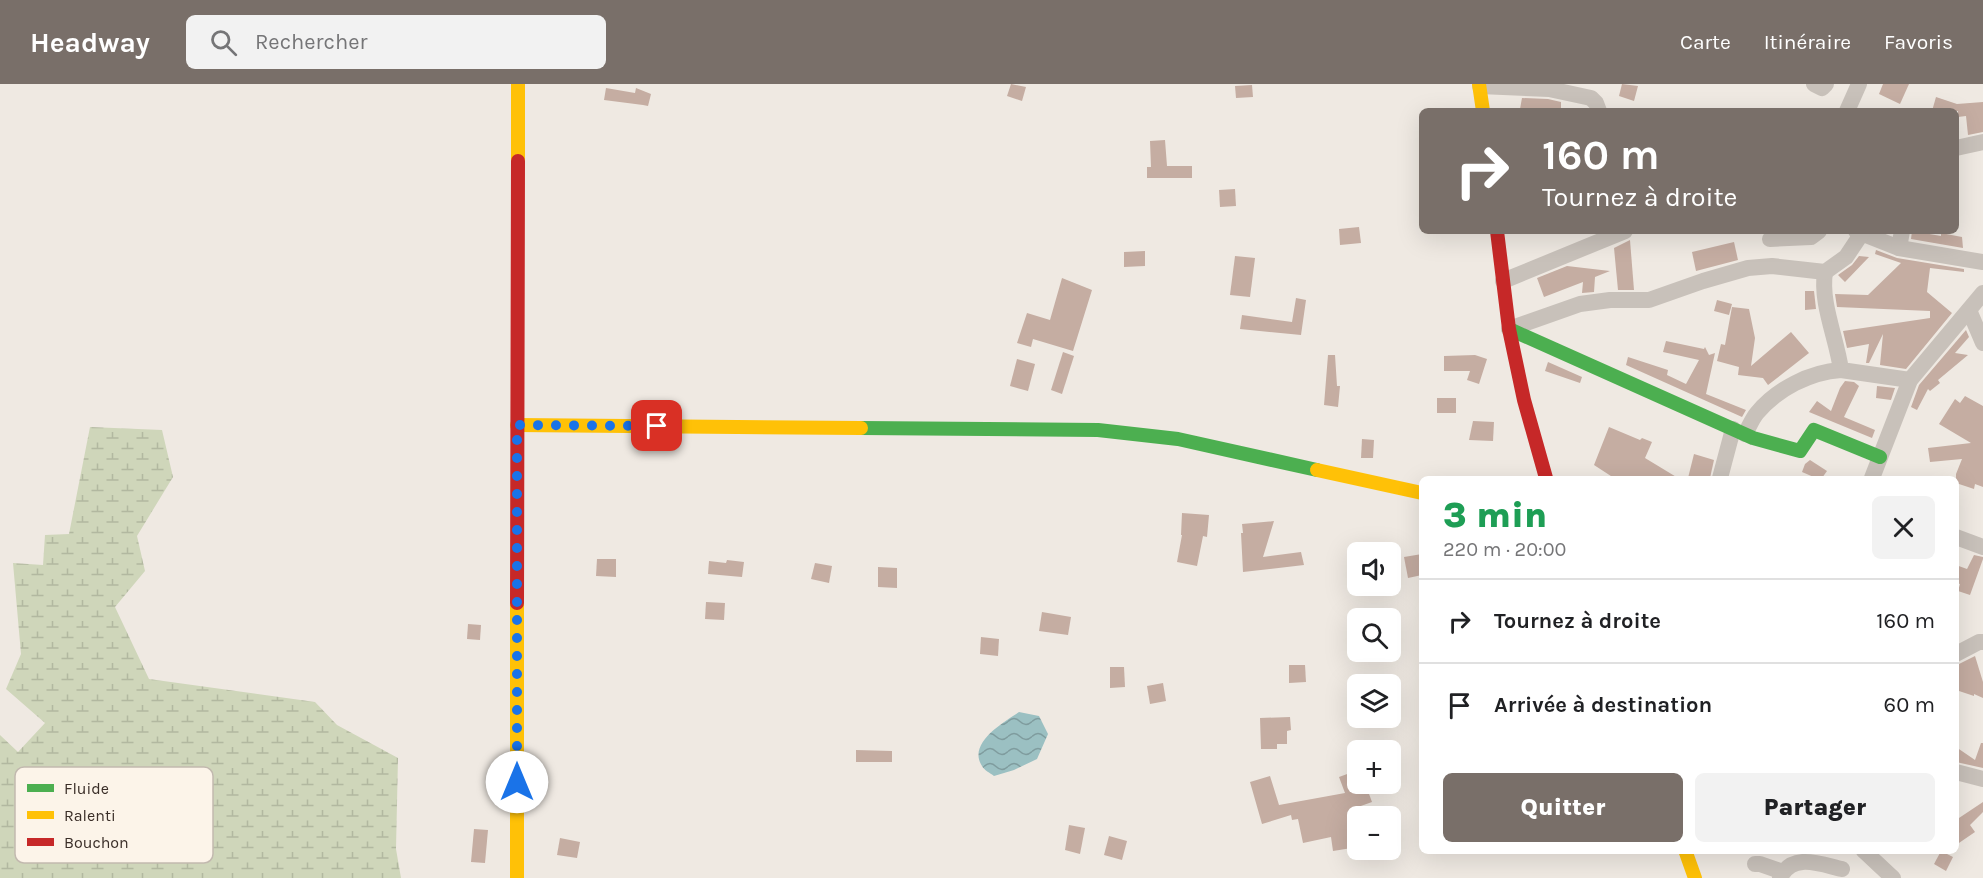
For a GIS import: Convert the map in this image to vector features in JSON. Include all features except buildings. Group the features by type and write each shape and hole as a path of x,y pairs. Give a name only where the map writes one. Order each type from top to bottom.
{"street":[{"path":"517,878 518,84"},
{"path":"1814,84 1822,88 1826,84"},
{"path":"1848,108 1859,84"},
{"path":"1483,108 1479,85 1549,89 1591,98 1598,108"},
{"path":"1959,147 1983,142"},
{"path":"1497,234 1509,329 1524,400 1545,476"},
{"path":"1503,281 1618,234"},
{"path":"1770,239 1811,237 1816,234"},
{"path":"1509,329 1580,304 1610,300 1649,300 1749,268 1772,266 1825,272 1846,257 1858,234"},
{"path":"1864,234 1899,248 1983,262"},
{"path":"1899,248 1901,234"},
{"path":"1825,272 1827,313 1839,354 1841,370"},
{"path":"1873,476 1910,380 1983,293"},
{"path":"1969,310 1983,343"},
{"path":"1509,329 1739,431 1800,451 1814,430 1880,457"},
{"path":"1721,476 1739,431 1769,401 1811,376 1841,370 1910,380"},
{"path":"517,425 1098,430 1178,439 1419,492"},
{"path":"1959,538 1983,547"},
{"path":"1959,652 1983,642"},
{"path":"1959,773 1983,779"},
{"path":"1686,854 1695,878"},
{"path":"1868,854 1893,878"},
{"path":"1755,864 1760,864 1781,875 1789,865 1803,861 1842,869"}],"green space":[{"path":"90,427 162,430 173,477 137,536 145,571 115,607 149,679 315,702 337,725 398,758 396,849 401,878 0,878 0,735 18,752 45,723 6,689 21,654 13,563 43,565 45,535 69,534"}],"water":[{"path":"1019,712 1039,716 1048,734 1037,759 994,776 982,766 979,749 989,734"}],"traffic: fast":[{"path":"1509,329 1753,438 1800,451 1814,430 1880,457"},
{"path":"861,428 1098,430 1178,439 1317,470"}],"traffic: slow":[{"path":"518,84 518,161"},
{"path":"1479,84 1483,108"},
{"path":"517,425 861,428"},
{"path":"1317,470 1419,492"},
{"path":"517,603 517,878"},
{"path":"1686,854 1695,878"}],"traffic: jam":[{"path":"517,603 518,161"},
{"path":"1497,234 1509,329 1524,400 1545,476"}],"route":[{"path":"517,782 517,425 657,426"}]}
